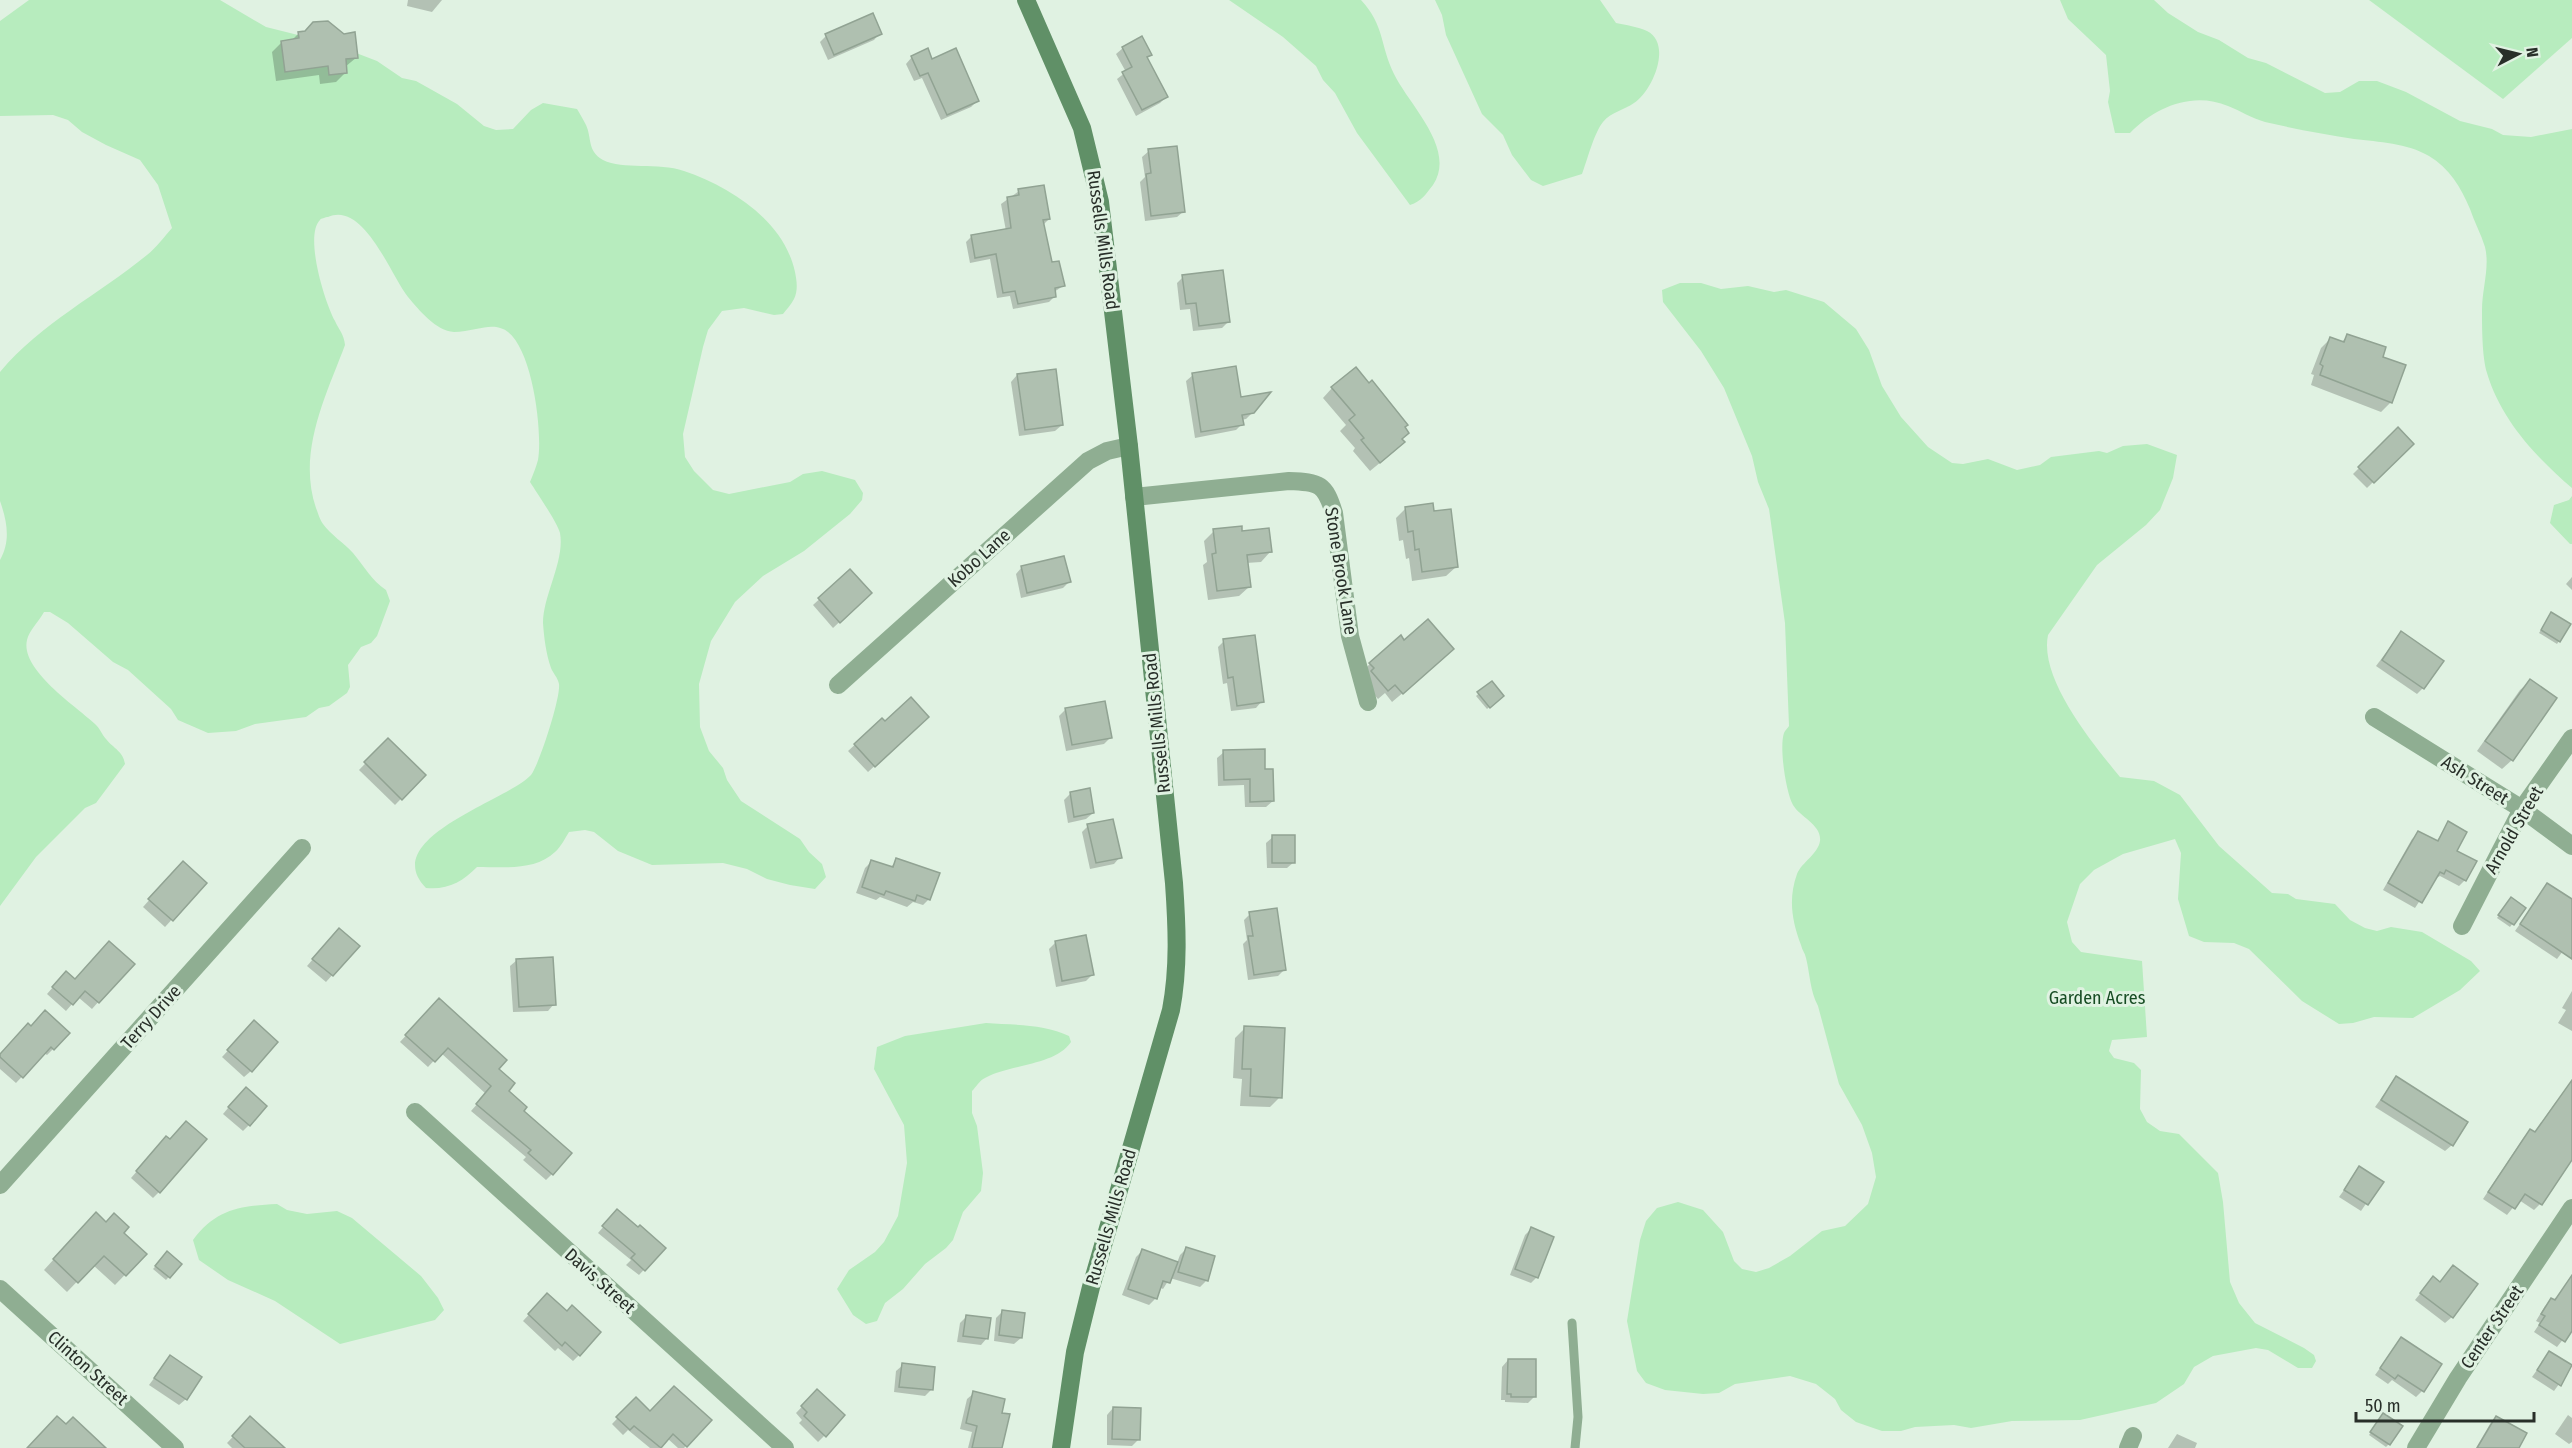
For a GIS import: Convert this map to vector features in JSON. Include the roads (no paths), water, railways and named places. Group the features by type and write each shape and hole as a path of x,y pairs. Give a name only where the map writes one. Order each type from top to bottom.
{"main road":[{"name":"Russells Mills Road","path":"1026,0 1075,112 1090,154 1105,230 1175,891 1177,938 1175,987 1075,1352 1062,1448"}],"street":[{"name":"Kobo Lane","path":"838,685 1088,461 1107,451 1129,446"},
{"name":"Stone Brook Lane","path":"1134,497 1290,481 1308,482 1323,487 1329,495 1334,513 1350,636 1368,702"},
{"name":"Ash Street","path":"2374,717 2522,809 2572,846"},
{"name":"Arnold Street","path":"2462,926 2522,809 2572,738"},
{"name":"Terry Drive","path":"0,1185 302,848"},
{"name":"Davis Street","path":"415,1112 785,1448"},
{"name":"Center Street","path":"2416,1448 2458,1378 2572,1208"},
{"name":"Clinton Street","path":"0,1288 175,1448"}],"lane":[{"path":"1572,1323 1578,1417 1575,1448"}],"park label":[{"name":"Garden Acres","path":"2097,998"}]}
